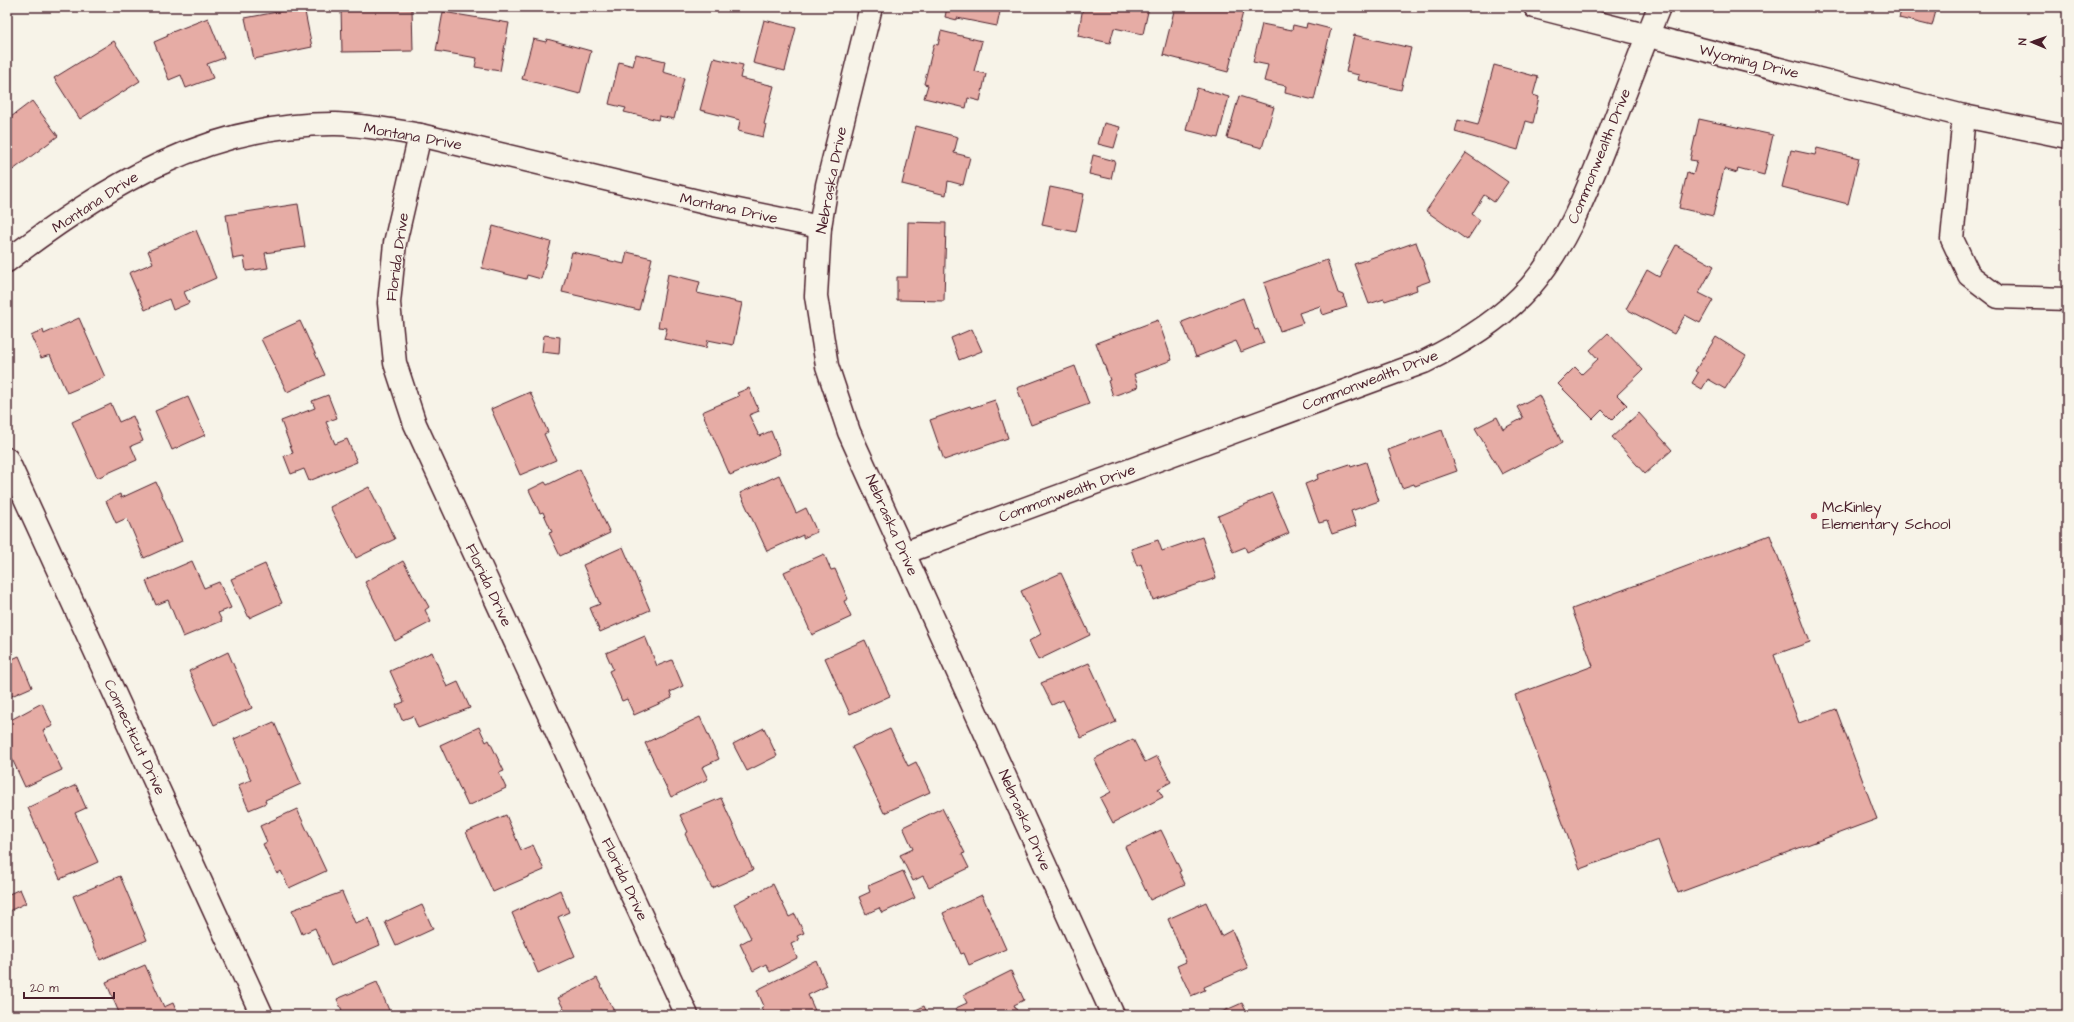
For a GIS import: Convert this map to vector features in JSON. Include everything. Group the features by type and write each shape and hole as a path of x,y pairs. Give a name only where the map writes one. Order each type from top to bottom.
{"street":[{"name":"Nebraska Drive","path":"871,7 827,185 820,227 816,296 827,366 849,432 1113,1015"},
{"name":"Wyoming Drive","path":"1535,7 1964,116 2067,137"},
{"name":"Commonwealth Drive","path":"904,553 1424,362 1451,349 1487,326 1508,309 1529,288 1551,260 1567,235 1582,203 1659,7"},
{"path":"1964,116 1952,239 1969,275 1998,297 2067,299"},
{"name":"Montana Drive","path":"7,261 118,186 149,168 189,151 216,142 279,128 336,124 377,127 420,135 714,206 820,227"},
{"name":"Florida Drive","path":"420,135 395,243 389,303 395,363 415,424 687,1015"},
{"name":"Connecticut Drive","path":"7,458 262,1015"}],"building":[{"path":"304,7 312,47 254,59 245,18"},
{"path":"947,7 1001,7 997,26 945,17"},
{"path":"1083,7 1149,7 1143,34 1114,28 1110,43 1078,36"},
{"path":"1175,7 1244,8 1228,72 1163,55"},
{"path":"1902,7 1937,7 1932,26 1899,18"},
{"path":"341,8 412,9 413,51 342,52"},
{"path":"443,12 509,23 500,71 475,67 477,58 436,51"},
{"path":"208,18 224,58 207,64 213,78 186,88 181,75 169,80 154,42 168,36 167,34"},
{"path":"764,20 796,28 785,71 753,63"},
{"path":"1307,23 1331,29 1314,100 1285,93 1286,86 1264,81 1268,65 1253,62 1262,24 1292,30 1293,25 1306,28"},
{"path":"941,31 982,41 974,71 986,74 980,101 968,98 966,108 924,98 928,85 924,84 934,44 938,45"},
{"path":"1354,35 1411,48 1401,90 1358,80 1359,75 1346,72"},
{"path":"533,39 546,42 547,39 591,51 580,94 522,79"},
{"path":"114,41 140,81 80,119 54,78"},
{"path":"636,54 665,61 663,72 684,78 674,119 659,116 658,120 624,112 626,108 609,104 619,62 633,66"},
{"path":"714,58 743,65 740,78 774,86 764,124 766,125 763,137 738,131 740,120 700,110"},
{"path":"1494,65 1538,77 1533,95 1539,97 1533,123 1526,121 1518,150 1455,132 1458,120 1478,125"},
{"path":"1197,88 1229,97 1218,138 1186,130"},
{"path":"1239,96 1274,107 1262,148 1227,138"},
{"path":"32,101 58,136 13,170 7,162 7,120"},
{"path":"1699,119 1773,135 1764,175 1738,168 1737,173 1724,169 1713,216 1679,208 1687,173 1693,175 1697,161 1690,160"},
{"path":"1104,123 1120,127 1114,148 1098,144"},
{"path":"916,126 958,137 954,153 970,157 963,185 948,181 946,195 902,184"},
{"path":"1817,148 1859,158 1848,204 1782,187 1791,150 1815,155"},
{"path":"1466,153 1508,182 1494,202 1484,195 1472,214 1480,220 1467,240 1426,211"},
{"path":"1093,155 1115,161 1111,179 1089,174"},
{"path":"1050,187 1084,194 1076,232 1042,225"},
{"path":"298,204 305,247 265,253 268,268 246,271 244,257 233,259 226,215"},
{"path":"908,222 946,223 944,301 897,300 897,277 907,277"},
{"path":"493,226 551,242 541,279 527,275 526,279 482,268"},
{"path":"196,230 216,278 184,292 189,303 173,310 169,299 145,310 129,273 153,263 148,251"},
{"path":"1416,242 1430,281 1416,286 1417,290 1385,301 1384,299 1369,304 1354,264"},
{"path":"1676,245 1714,266 1699,293 1713,300 1700,323 1685,315 1674,334 1626,309 1647,270 1659,277"},
{"path":"572,252 624,264 627,252 652,258 639,310 562,292"},
{"path":"1327,260 1338,293 1343,295 1347,307 1323,315 1320,306 1299,313 1303,323 1280,331 1264,283"},
{"path":"668,274 700,282 697,293 742,303 733,345 708,340 706,348 664,339 667,328 658,327"},
{"path":"1243,298 1255,330 1258,329 1264,343 1241,352 1236,341 1196,357 1182,322"},
{"path":"79,318 105,377 67,393 50,355 41,358 31,336 43,330 44,334"},
{"path":"1158,320 1172,360 1134,374 1138,387 1113,396 1108,381 1110,380 1096,343"},
{"path":"300,321 325,375 287,392 261,339"},
{"path":"972,329 982,351 959,360 951,338"},
{"path":"1608,333 1643,370 1617,395 1627,405 1612,420 1602,410 1593,419 1558,384 1575,367 1582,374 1598,359 1590,350"},
{"path":"544,335 560,337 559,354 542,352"},
{"path":"1716,337 1746,356 1725,389 1708,379 1702,389 1692,383 1698,373 1695,371"},
{"path":"1075,366 1089,404 1031,425 1017,388"},
{"path":"749,388 759,411 749,415 759,436 771,431 780,454 730,475 702,412 739,396 737,393"},
{"path":"530,392 548,432 544,434 556,460 520,475 491,409"},
{"path":"328,395 337,418 326,422 335,444 347,439 357,462 309,481 304,469 291,474 284,456 293,453 281,421 315,408 312,401"},
{"path":"1539,395 1562,443 1502,474 1475,428 1497,417 1503,429 1523,418 1517,407"},
{"path":"188,397 205,435 172,450 155,411"},
{"path":"995,400 1008,438 944,460 930,420 970,406 971,408"},
{"path":"111,404 119,422 133,416 143,441 131,446 137,460 97,478 72,422"},
{"path":"1639,413 1672,450 1645,474 1612,437"},
{"path":"1442,430 1457,471 1415,486 1414,484 1402,488 1388,450"},
{"path":"1366,462 1379,501 1351,511 1356,526 1332,534 1327,521 1319,523 1305,484 1318,479 1317,475 1350,464 1351,467"},
{"path":"580,469 610,533 560,556 549,533 552,532 543,512 540,513 529,490 545,482 547,485"},
{"path":"779,475 796,513 806,508 817,532 803,538 803,535 767,551 740,493"},
{"path":"156,482 182,541 144,558 127,518 116,523 106,501 120,494 121,498"},
{"path":"369,487 395,539 356,558 330,507"},
{"path":"1272,493 1289,533 1247,552 1245,547 1233,552 1218,516"},
{"path":"1770,535 1810,642 1774,655 1788,694 1799,723 1836,709 1877,819 1678,893 1658,840 1580,869 1515,695 1593,666 1572,609"},
{"path":"1202,537 1216,578 1153,600 1141,564 1137,566 1131,549 1158,540 1162,551"},
{"path":"623,547 650,610 600,632 590,608 600,604 583,565"},
{"path":"824,554 831,570 835,569 848,599 844,601 851,617 812,635 784,572"},
{"path":"192,561 204,588 219,582 231,608 218,613 222,621 183,637 168,600 156,605 146,581"},
{"path":"403,561 429,607 425,610 431,622 395,641 365,582"},
{"path":"265,564 282,603 249,618 231,579"},
{"path":"1061,573 1090,635 1038,660 1029,641 1041,634 1021,591"},
{"path":"645,636 657,666 672,660 683,686 670,692 672,698 634,715 627,699 622,701 609,671 613,669 606,653"},
{"path":"865,640 890,696 850,714 825,658"},
{"path":"228,652 252,708 214,725 189,671"},
{"path":"432,652 447,687 458,682 470,708 418,728 413,716 402,720 396,705 404,702 390,671"},
{"path":"19,656 32,687 7,698 7,660 8,661"},
{"path":"1089,663 1116,722 1081,738 1063,700 1052,705 1041,683"},
{"path":"42,703 53,726 43,730 62,770 25,787 7,748 7,722"},
{"path":"700,717 719,759 702,767 708,779 671,797 645,743"},
{"path":"274,722 301,784 265,800 266,803 249,810 238,785 251,780 234,739"},
{"path":"479,727 486,742 489,740 504,771 499,773 506,788 468,806 440,745"},
{"path":"764,728 777,756 747,771 733,744"},
{"path":"890,729 908,766 916,762 930,792 884,813 852,747"},
{"path":"1133,739 1145,762 1157,756 1171,782 1158,789 1163,797 1113,823 1100,798 1111,792 1094,759"},
{"path":"76,785 86,808 75,813 98,862 60,879 28,808"},
{"path":"721,798 753,870 712,888 685,834 688,832 680,815"},
{"path":"942,808 965,853 962,854 969,868 929,887 923,876 913,881 900,855 913,849 903,827"},
{"path":"297,809 326,871 289,888 281,871 277,874 263,844 267,842 260,826"},
{"path":"506,815 521,850 533,845 544,870 493,892 466,832"},
{"path":"1161,830 1181,871 1179,872 1185,884 1150,900 1125,847"},
{"path":"903,871 915,898 882,913 879,908 866,914 859,897 870,892 868,886"},
{"path":"120,876 147,940 100,960 73,896"},
{"path":"773,884 789,917 795,914 804,933 797,936 799,940 791,944 797,958 770,972 766,964 753,971 740,944 751,938 734,904"},
{"path":"20,889 26,903 9,911 7,907 7,895"},
{"path":"560,890 569,912 558,917 575,956 538,973 512,913"},
{"path":"342,892 355,923 369,918 380,945 331,966 315,928 302,934 292,910"},
{"path":"982,895 1006,949 969,965 964,953 961,954 943,913"},
{"path":"1206,902 1221,936 1232,930 1248,968 1204,987 1205,990 1191,996 1177,966 1186,962 1168,919"},
{"path":"422,905 433,929 396,946 385,922"},
{"path":"816,960 827,986 808,995 817,1015 765,1015 761,1008 764,1006 757,990"},
{"path":"145,965 164,1007 173,1003 178,1015 120,1015 106,982"},
{"path":"1011,971 1024,1000 1014,1005 1019,1015 960,1015 956,1008 967,1003 963,995"},
{"path":"597,978 616,1015 567,1015 558,998"},
{"path":"377,982 391,1015 344,1015 337,999"},
{"path":"1242,1003 1248,1015 1215,1015"},
{"path":"924,1006 928,1015 908,1014"}],"place":[{"name":"McKinley Elementary School","path":"1814,516"}]}
